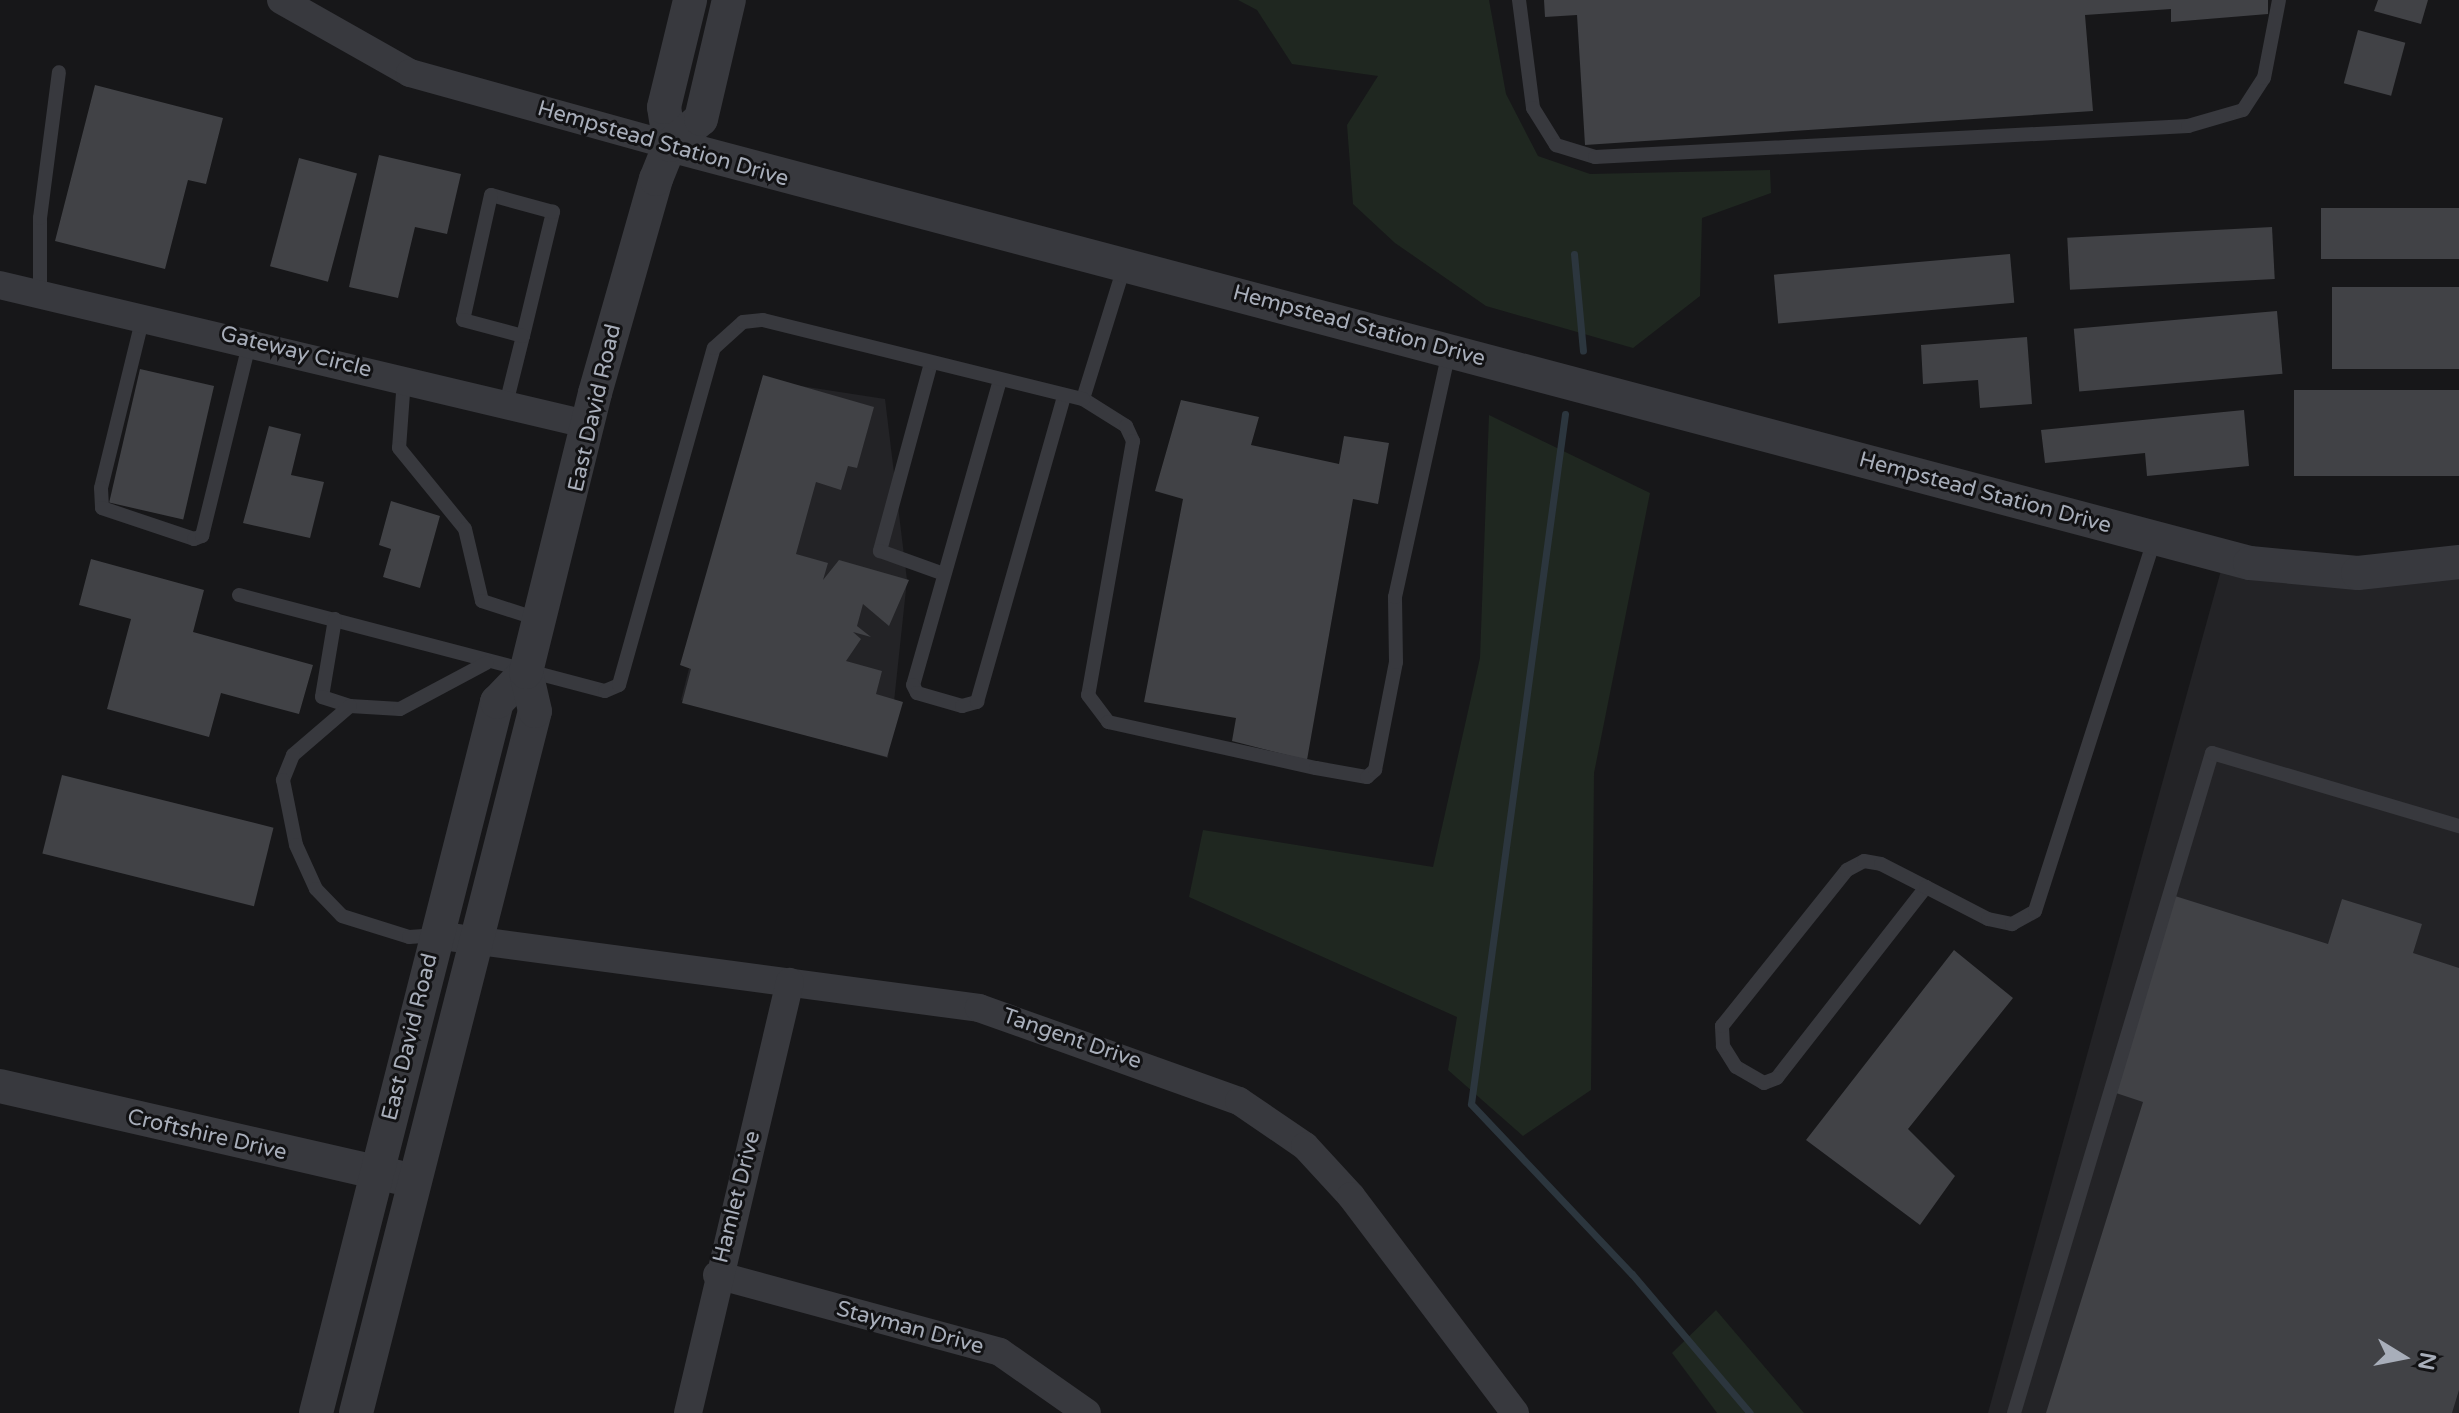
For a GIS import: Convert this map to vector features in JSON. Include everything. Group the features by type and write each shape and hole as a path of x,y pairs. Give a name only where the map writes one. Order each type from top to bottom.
{"street":[{"name":"Hempstead Station Drive","path":"281,0 410,73 670,145 2155,538 2304,571 2459,562"},
{"name":"East David Road","path":"316,1413 435,935 497,702 526,672 590,425 670,145 664,107 690,0"},
{"path":"670,145 701,119 729,0"},
{"name":"Gateway Circle","path":"0,285 40,290 590,425"},
{"name":"East David Road","path":"356,1413 472,940 535,711 526,672"},
{"name":"Tangent Drive","path":"435,935 790,982 1034,1022 1273,1122 1351,1196 1515,1413"},
{"name":"Hamlet Drive","path":"688,1413 717,1275 790,982"},
{"name":"Croftshire Drive","path":"0,1086 414,1181"},
{"name":"Stayman Drive","path":"717,1275 1000,1352 1087,1413"}],"lane":[{"path":"1519,0 1533,108 1556,145 1595,157 2188,126 2243,110 2264,78 2279,0"},
{"path":"40,290 40,218 59,72"},
{"path":"506,404 523,336 553,212 491,195 463,320 523,336"},
{"path":"1083,399 1125,263"},
{"path":"143,315 101,488 102,508 194,539 202,536 250,340"},
{"path":"239,595 460,649 486,663 605,691 619,685 714,348 727,332 763,320 1083,399 1126,426 1134,464 1088,695 1093,707 1108,722 1367,777 1381,739 1396,662 1395,597 1449,351"},
{"path":"931,363 880,551 944,574"},
{"path":"404,378 399,448 465,529 482,601 541,620"},
{"path":"1000,380 913,685 917,693 962,706 977,702 1064,396"},
{"path":"1926,887 1777,1078 1764,1083 1736,1067 1723,1046 1722,1026 1847,870 1864,861 1881,864 1926,887 1988,919 2012,924 2035,911 2155,538"},
{"path":"335,619 322,697 350,706 400,709 486,663"},
{"path":"350,706 293,755 283,780 296,845 316,889 342,916 409,937 435,935"},
{"path":"2014,1413 2212,753 2459,826"}],"shaded area":[{"path":"1238,0 1489,0 1506,94 1538,156 1590,174 1770,170 1771,193 1702,218 1700,296 1633,348 1486,306 1395,243 1353,204 1347,125 1378,76 1292,64 1257,10"},
{"path":"762,380 885,399 907,580 888,758 681,700"},
{"path":"1489,415 1650,493 1594,773 1591,1090 1523,1136 1448,1070 1457,1017 1189,897 1203,830 1433,867 1480,658"},
{"path":"2225,556 2459,562 2459,1413 1988,1413"},
{"path":"1716,1310 1804,1413 1717,1413 1672,1353"}],"building":[{"path":"1544,0 2268,0 2268,14 2171,22 2171,9 2085,15 2093,111 1585,145 1577,15 1545,17"},
{"path":"2378,0 2428,0 2421,24 2374,11"},
{"path":"2358,30 2405,43 2391,96 2344,83"},
{"path":"95,85 223,118 206,184 188,180 165,269 55,241"},
{"path":"379,155 461,174 447,234 415,227 398,298 349,287"},
{"path":"299,158 357,174 328,282 270,266"},
{"path":"2321,208 2459,208 2459,259 2321,259"},
{"path":"2272,227 2275,279 2070,290 2067,238"},
{"path":"2010,254 2014,303 1778,323 1774,275"},
{"path":"2332,287 2459,287 2459,369 2332,369"},
{"path":"2277,311 2282,374 2079,392 2074,329"},
{"path":"2027,337 2032,404 1980,408 1978,380 1923,384 1921,345"},
{"path":"140,369 214,386 183,520 109,502"},
{"path":"763,375 874,407 857,468 848,466 841,490 816,482 796,554 828,563 823,580 839,560 909,580 889,626 863,604 857,626 871,637 853,632 861,639 846,661 882,671 876,694 903,702 887,757 682,703 691,669 680,665"},
{"path":"2294,390 2459,390 2459,476 2294,476"},
{"path":"1181,400 1259,417 1251,445 1339,464 1344,436 1389,443 1378,504 1353,499 1307,760 1232,741 1236,718 1144,702 1183,499 1155,491"},
{"path":"2244,410 2249,466 2147,476 2145,453 2045,463 2041,430"},
{"path":"269,426 301,434 291,475 324,482 310,538 243,523"},
{"path":"391,501 440,516 420,588 383,577 391,549 379,545"},
{"path":"91,559 204,590 193,632 313,665 299,714 221,693 209,737 107,709 131,619 79,605"},
{"path":"62,775 274,828 254,906 42,854"},
{"path":"2175,896 2328,944 2342,899 2422,924 2413,953 2459,968 2459,1390 2452,1413 2046,1413 2143,1102 2113,1092"},
{"path":"1954,950 2013,998 1908,1129 1955,1176 1920,1225 1806,1140"}],"waterway":[{"path":"1574,254 1583,351"},
{"path":"1565,414 1471,1104 1632,1274 1750,1413"}]}
